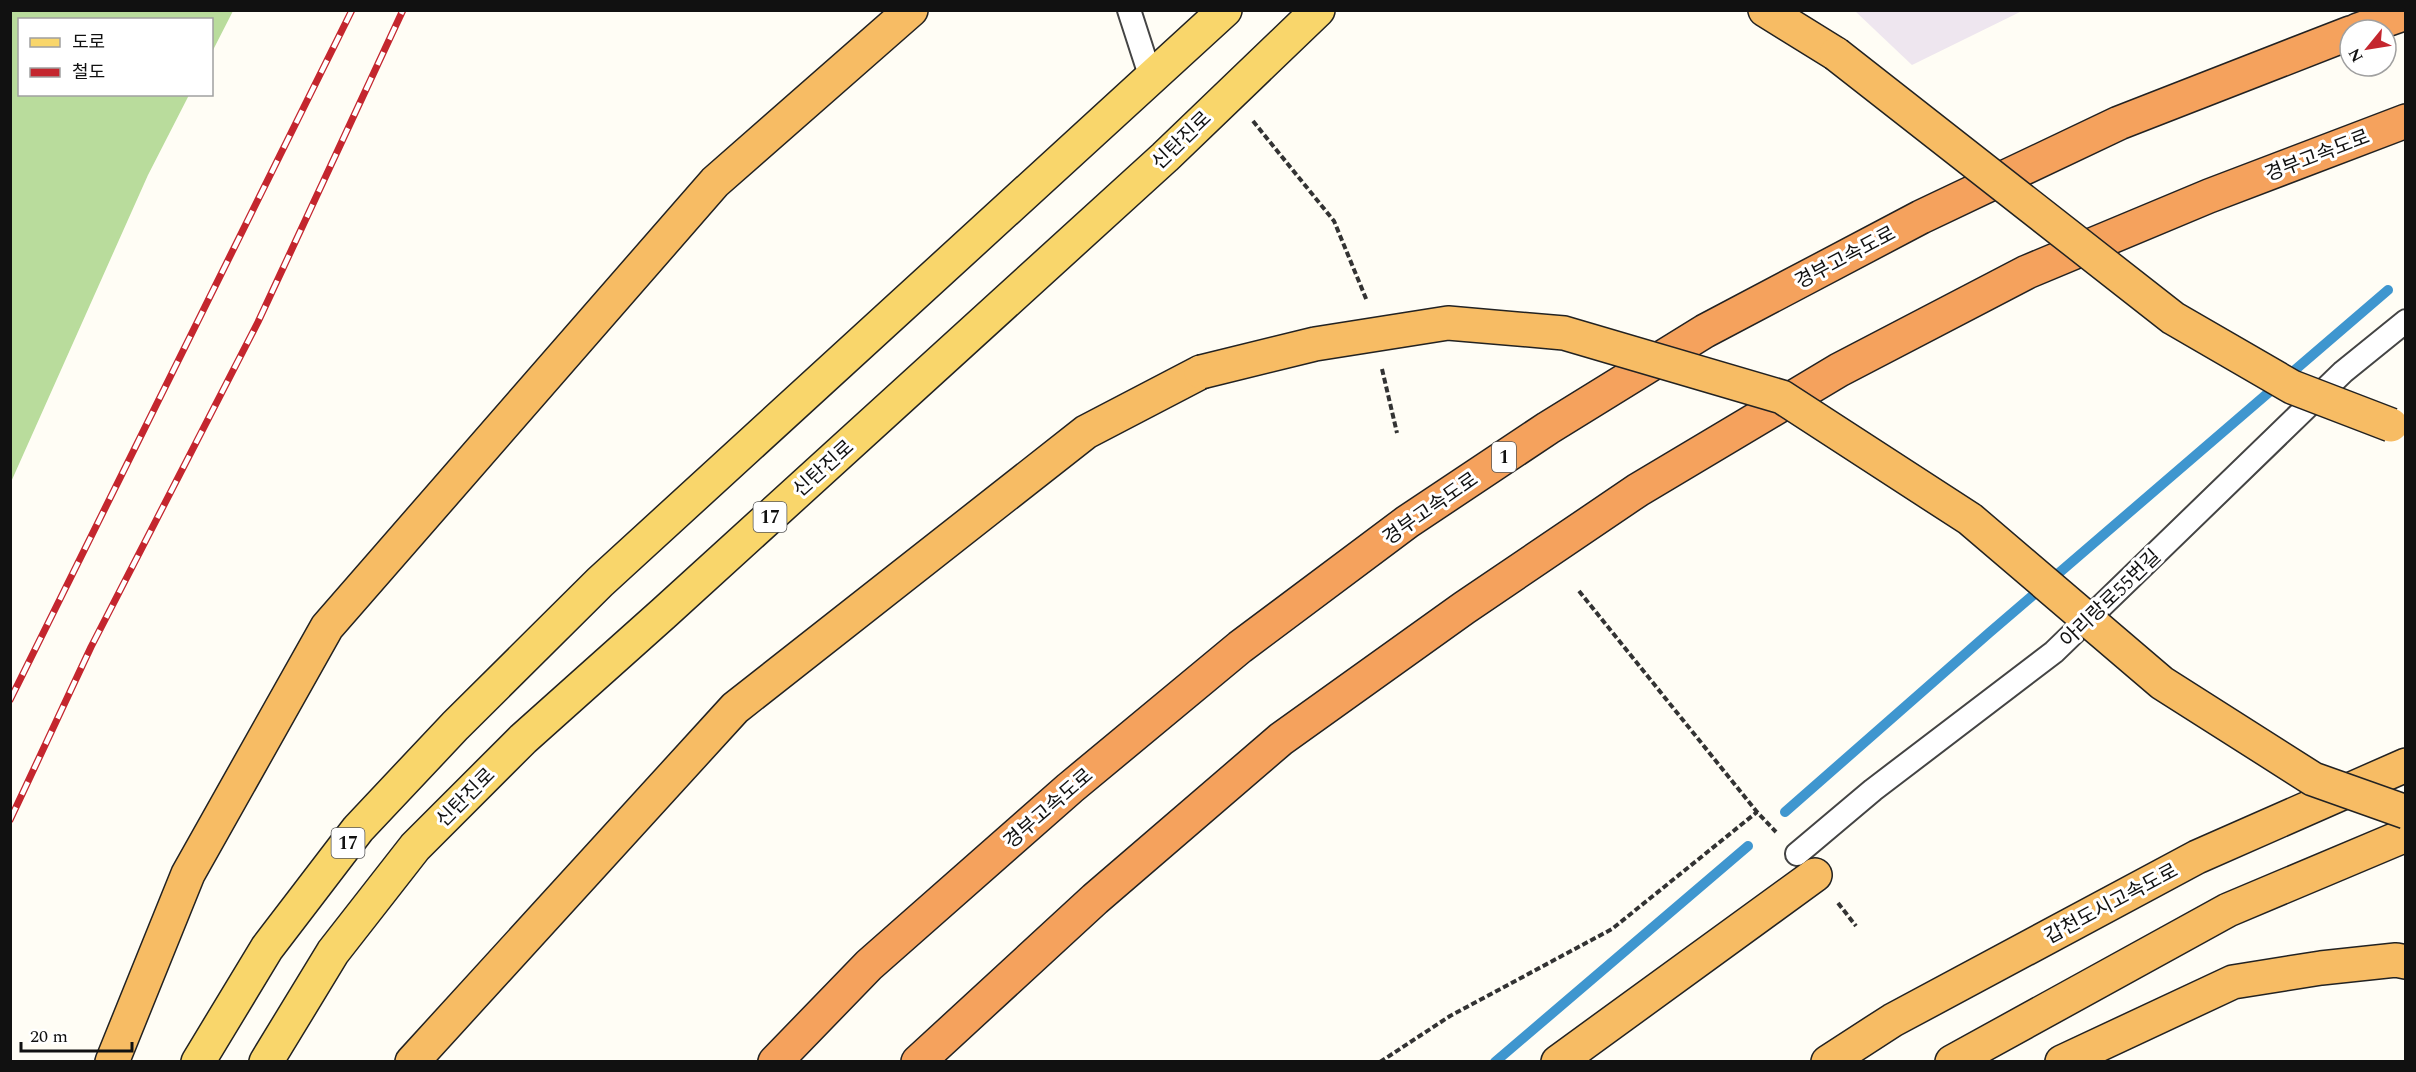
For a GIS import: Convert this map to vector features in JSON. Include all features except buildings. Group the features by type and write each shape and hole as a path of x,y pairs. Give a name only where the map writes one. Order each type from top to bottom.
{"highway":[{"path":"112,1062 188,874 327,627 715,182 911,10"},
{"path":"1765,10 1836,54 2172,318 2292,387 2398,426"},
{"name":"경부고속도로","path":"775,1062 869,965 1070,788 1240,647 1407,522 1548,428 1705,331 1921,217 2119,123 2338,38"},
{"name":"경부고속도로","path":"918,1062 1095,900 1281,739 1464,608 1638,490 1839,370 2027,272 2209,196 2406,121"},
{"path":"412,1062 735,708 1086,432 1201,372 1315,344 1448,323 1564,333 1782,397 1970,519 2162,683 2313,779 2406,812"},
{"name":"갑천도시고속도로","path":"1828,1062 1893,1020 2197,857 2406,765"},
{"path":"1952,1062 2228,910 2406,835"},
{"path":"1558,1062 1806,865"},
{"path":"2062,1062 2234,982 2320,968 2396,960 2406,962"}],"main road":[{"name":"17","path":"198,1062 267,948 358,829 455,726 600,582 1225,10"},
{"name":"신탄진로","path":"266,1062 333,952 415,847 523,739 1130,189 1318,10"}],"lane":[{"path":"1129,10 1150,78"},
{"name":"아리랑로55번길","path":"1806,865 1873,790 2054,652 2343,372 2406,321"}],"path":[{"path":"1231,92 1269,143 1334,221 1369,311"},
{"path":"1382,366 1397,433"},
{"path":"1579,591 1757,812 1806,865 1856,926"},
{"path":"1380,1062 1450,1016 1612,929 1757,812"}],"shaded area":[{"path":"1855,11 2022,11 1912,65"}],"green space":[{"path":"11,10 233,11 213,50 213,18 18,18 18,96 188,96 148,175 11,482"}],"waterway":[{"path":"1785,812 1989,633 2388,290"},
{"path":"1495,1062 1748,846"}],"railway":[{"path":"10,700 352,10"},
{"path":"10,820 91,647 258,322 403,10"}]}
